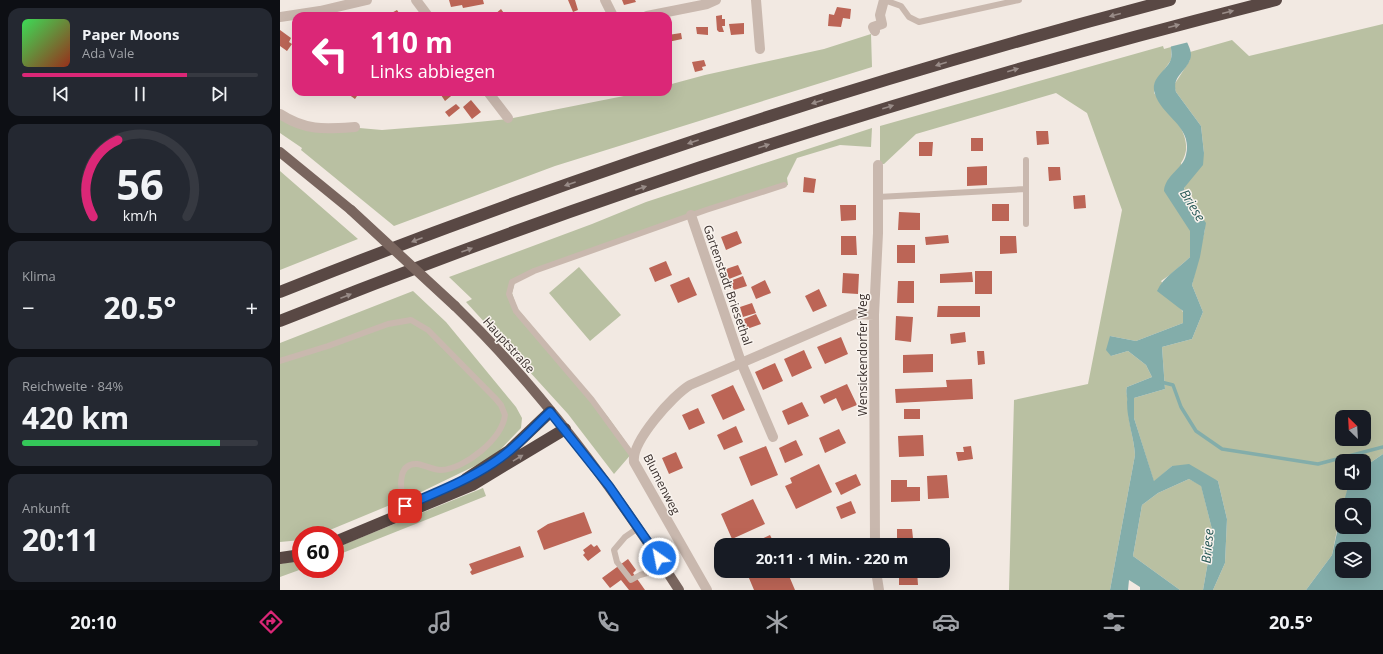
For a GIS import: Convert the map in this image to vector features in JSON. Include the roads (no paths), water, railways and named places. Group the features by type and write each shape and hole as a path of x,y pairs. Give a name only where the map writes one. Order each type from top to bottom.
{"highway":[{"path":"280,292 506,206 699,140 936,65 1170,0"},
{"path":"280,321 581,208 742,153 967,83 1159,30 1276,0"},
{"path":"280,286 314,279"},
{"path":"280,326 309,310"},
{"path":"344,532 462,481 494,463 509,451 550,412"},
{"path":"344,538 472,485 565,429"},
{"path":"280,551 292,549"},
{"path":"280,558 292,556"}],"main road":[{"name":"Hauptstraße","path":"280,152 351,210 455,306 498,352 565,429 638,528 679,590"}],"street":[{"path":"313,12 367,0"},
{"path":"416,0 425,12"},
{"path":"605,0 612,12"},
{"path":"667,12 707,4 716,0"},
{"path":"756,0 760,49"},
{"path":"875,31 873,27 882,24 880,15 884,0"},
{"path":"280,17 292,15"},
{"path":"491,96 508,118"},
{"path":"280,114 292,121 313,128 355,127"},
{"name":"Wensickendorfer Weg","path":"875,538 874,315 878,233 878,165"},
{"name":"Gartenstadt Briesethal","path":"691,215 741,362"},
{"name":"Blumenweg","path":"707,590 641,475 634,462 633,456 661,410 679,392 702,379 855,314 874,315"},
{"path":"741,362 773,437"},
{"path":"877,578 879,590"}],"lane":[{"path":"884,0 901,6 909,17 919,22 1019,0"},
{"path":"1026,160 1026,224"},
{"path":"633,456 592,400 516,311 509,294 512,282 521,276 691,215 784,185"},
{"path":"878,197 1026,189"},
{"path":"280,361 328,346 384,325 397,321 411,320 428,330 495,398 504,410 505,415 499,432 479,453 449,469 440,470 418,464 409,466 402,474 401,481 402,495 405,506"},
{"path":"638,528 622,540 614,550 617,562 630,580 640,575 665,568"}],"water":[{"path":"1185,37 1190,48 1190,60 1188,65 1178,77 1175,86 1176,92 1201,126 1204,153 1203,165 1184,188 1185,194 1206,223 1200,257 1192,285 1203,312 1192,339 1162,347 1165,389 1134,398 1134,418 1154,481 1172,466 1189,464 1218,481 1227,519 1225,563 1213,590 1203,590 1213,533 1201,486 1189,479 1158,493 1142,505 1133,556 1180,590 1140,590 1140,587 1129,580 1128,590 1110,590 1135,455 1127,409 1126,389 1127,387 1152,377 1146,365 1128,351 1111,356 1106,350 1110,336 1136,341 1183,323 1183,311 1157,291 1163,281 1190,257 1190,231 1164,191 1167,181 1184,160 1187,145 1185,136 1181,129 1159,102 1154,88 1157,79 1171,59 1170,41"},
{"path":"1383,454 1383,590 1306,590 1332,555 1337,534 1371,534 1371,498 1345,498 1347,490 1371,490 1371,462"}],"waterway":[{"path":"1161,382 1173,385 1181,407 1196,431 1222,449 1318,464 1383,447"}],"water label":[{"name":"Briese","path":"1193,205"},
{"name":"Briese","path":"1207,546"}]}
